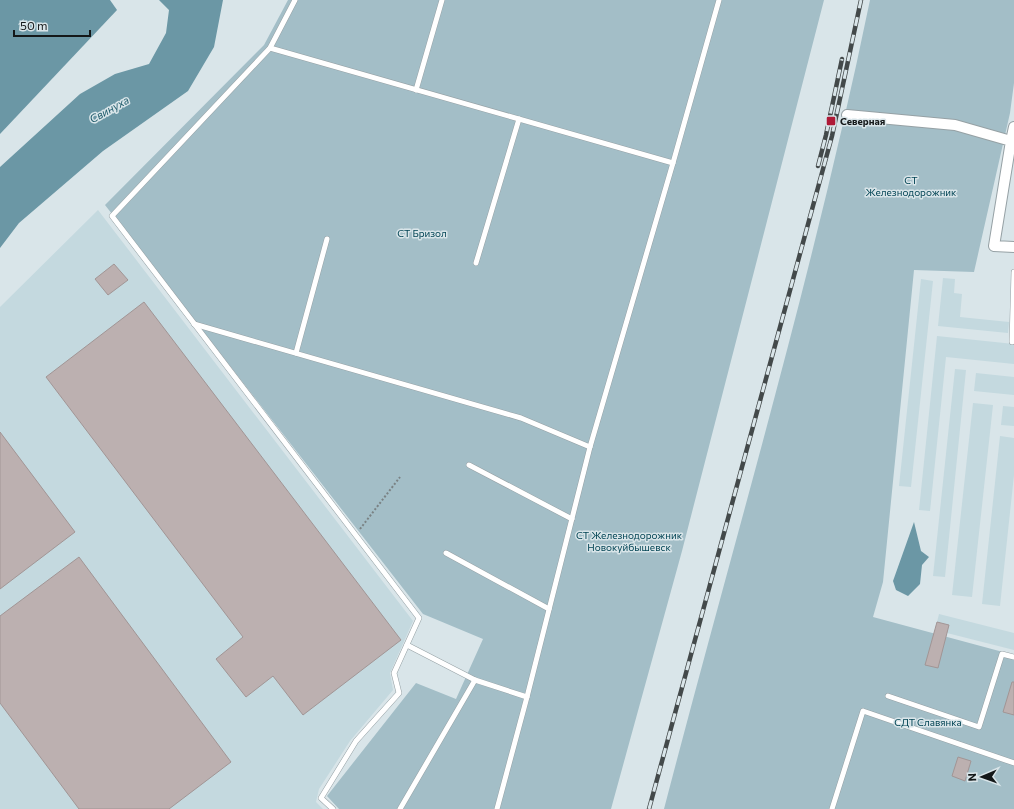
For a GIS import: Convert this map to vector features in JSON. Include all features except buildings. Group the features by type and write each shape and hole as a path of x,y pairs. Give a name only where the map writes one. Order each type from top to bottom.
{"street":[{"path":"848,115 954,125 1011,141"},
{"path":"1014,127 994,246 1014,247"}],"lane":[{"path":"295,0 270,48 112,216 418,618 394,673 399,693 356,742 322,798 333,809"},
{"path":"416,90 442,0"},
{"path":"497,809 590,447 719,0"},
{"path":"270,48 673,163"},
{"path":"476,263 519,119"},
{"path":"296,353 327,239"},
{"path":"1012,342 1014,272"},
{"path":"194,324 521,418 590,447"},
{"path":"469,465 572,519"},
{"path":"446,553 549,609"},
{"path":"407,645 475,680 527,697"},
{"path":"888,696 979,727 1002,654 1014,657"},
{"path":"400,809 475,680"},
{"path":"832,809 862,710 1014,763"}],"path":[{"path":"355,535 400,477"}],"shaded area":[{"path":"98,210 413,621 390,673 393,690 350,741 319,789 316,802 323,809 0,809 0,307"},
{"path":"943,278 955,279 954,293 962,294 960,317 1009,322 1008,333 938,326"},
{"path":"921,279 933,281 911,487 899,486"},
{"path":"937,336 1014,344 1014,364 946,357 930,511 919,510"},
{"path":"955,369 966,370 945,577 933,576"},
{"path":"976,373 1014,377 1014,395 974,391"},
{"path":"973,403 993,405 972,597 952,595"},
{"path":"1003,406 1014,407 1014,426 1001,425"},
{"path":"1000,436 1014,438 1014,475 1000,606 982,604"},
{"path":"939,614 1014,633 1014,650 947,633 949,625 937,622"}],"green space":[{"name":"СТ Бризол","path":"288,0 824,0 682,551 611,809 339,809 327,796 416,683 456,699 483,639 423,614 105,205 264,45"},
{"name":"СТ Железнодорожник","path":"870,0 1014,0 1014,83 1010,113 974,272 914,270 883,582 873,617 1014,655 1014,809 664,809 799,305 848,102"}],"water":[{"path":"0,0 110,0 117,10 0,134"},
{"name":"Свинуха","path":"159,0 223,0 214,47 188,91 103,151 19,223 0,248 0,167 80,94 115,74 149,64 166,33 169,10"},
{"path":"914,522 921,551 929,557 922,565 920,584 908,596 896,590 893,581"}],"railway":[{"path":"649,809 832,136 861,0"},
{"path":"818,166 842,59"}],"place":[{"name":"Северная","path":"831,121"}],"park label":[{"name":"СТ Железнодорожник Новокуйбышевск","path":"629,540"},
{"name":"СДТ Славянка","path":"928,722"}]}
